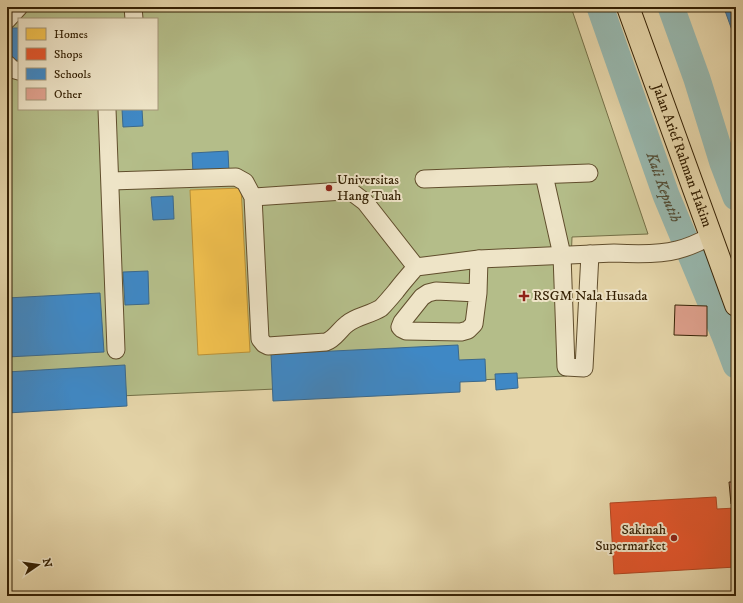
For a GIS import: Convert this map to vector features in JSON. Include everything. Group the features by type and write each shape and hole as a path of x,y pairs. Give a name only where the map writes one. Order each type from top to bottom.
{"main road":[{"name":"Jalan Arief Rahman Hakim","path":"628,7 703,240 736,305"}],"lane":[{"path":"7,20 19,7"},
{"path":"133,7 134,18"},
{"path":"7,64 12,69 18,71"},
{"path":"108,110 116,350"},
{"path":"424,179 589,173"},
{"path":"544,175 562,255 566,367 584,368 590,254"},
{"path":"111,180 236,177 245,182 253,197 260,339 266,346 329,341 350,322 381,307 416,267 479,259 664,252 676,250 703,240"},
{"path":"253,197 343,191 354,193 365,202 416,267"},
{"path":"478,293 479,259"}],"green space":[{"name":"Universitas Hang Tuah","path":"7,7 571,7 648,234 572,237 567,376 7,401"}],"building: Homes":[{"path":"241,188 250,352 198,355 190,190"}],"building: Shops":[{"name":"Sakinah Supermarket","path":"716,497 717,509 736,508 736,567 614,574 610,503"}],"building: Schools":[{"path":"736,7 736,32 733,33 724,8"},
{"path":"7,28 18,28 18,60 8,61"},
{"path":"122,110 142,110 143,126 123,127"},
{"path":"228,151 229,172 193,174 192,153"},
{"path":"173,196 174,219 153,220 151,197"},
{"path":"148,271 149,304 125,305 123,272"},
{"path":"100,293 104,352 7,357 7,298"},
{"path":"458,345 459,360 485,359 486,381 460,382 460,392 273,401 271,354"},
{"path":"125,365 127,406 7,413 7,372"},
{"path":"517,373 518,388 496,390 495,374"}],"building: Other":[{"path":"675,305 707,306 707,336 674,335"},
{"path":"729,482 736,482 736,503 731,504"}],"waterway":[{"name":"Kali Keputih","path":"600,7 666,195 736,365"},
{"name":"Kali Keputih","path":"671,7 697,79 723,163 736,197"}],"place":[{"name":"Universitas Hang Tuah","path":"329,188"},
{"name":"RSGM Nala Husada","path":"524,296"},
{"name":"Sakinah Supermarket","path":"674,538"}]}
